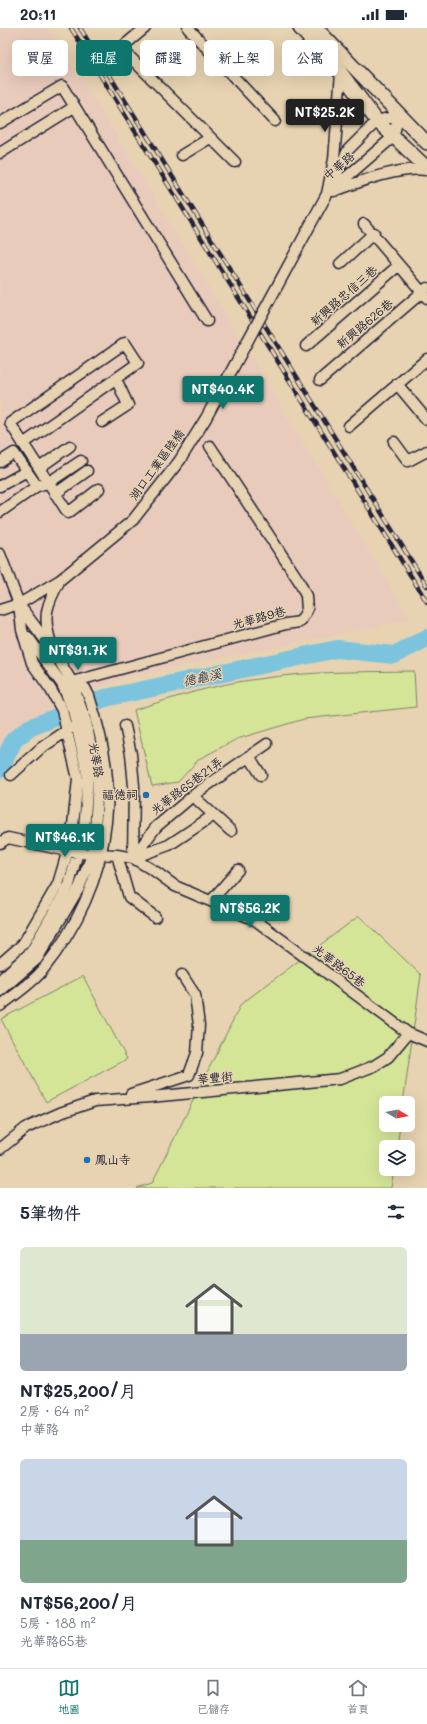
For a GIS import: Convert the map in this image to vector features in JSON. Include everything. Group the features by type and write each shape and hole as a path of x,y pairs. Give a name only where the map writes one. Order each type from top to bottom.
{"main road":[{"path":"300,28 340,73 376,121 427,169"},
{"path":"316,28 427,143"}],"street":[{"path":"145,28 122,48 235,162"},
{"path":"188,28 274,121"},
{"path":"327,194 334,159 340,73"},
{"path":"0,124 62,86 207,321"},
{"path":"0,153 74,107"},
{"path":"393,137 399,114"},
{"name":"中華路","path":"327,194 348,150 376,121 399,114"},
{"name":"中華路","path":"327,194 393,137"},
{"path":"182,155 210,138"},
{"path":"327,194 363,180 404,170 427,169"},
{"name":"湖口工業區陸橋","path":"60,580 133,520 180,460 210,412 327,194"},
{"path":"364,224 374,233 399,265 425,293"},
{"path":"340,264 374,233"},
{"name":"新興路忠信三巷","path":"306,346 399,265"},
{"name":"新興路626巷","path":"320,380 425,293"},
{"path":"23,444 138,363 125,343 10,423 23,444 38,468 68,513 99,489"},
{"path":"348,426 427,360"},
{"path":"102,422 128,404 116,379"},
{"path":"397,384 427,420"},
{"path":"394,442 408,461 427,451"},
{"path":"38,468 70,446"},
{"name":"光華路9巷","path":"72,682 286,624 300,622 307,610 306,596 299,581 210,446"},
{"path":"0,462 14,453 37,486"},
{"path":"0,512 37,486 48,483 81,461"},
{"path":"0,486 27,471"},
{"path":"55,494 87,471"},
{"path":"0,554 19,604"},
{"path":"0,610 19,604 60,580"},
{"path":"54,652 46,622 50,599 60,580"},
{"name":"光華路","path":"0,1006 41,972 71,929 89,896 97,855 98,781 62,684 22,630 19,604"},
{"name":"光華路","path":"0,964 23,944 58,884 72,852 84,830 88,777 77,723 89,696 85,688 72,682 54,652 19,604"},
{"name":"光華路","path":"70,706 72,682"},
{"path":"11,775 41,748 77,723"},
{"path":"125,726 131,754 134,786 133,858 168,845 214,815"},
{"name":"光華路65巷21弄","path":"133,858 156,827 193,796 267,744"},
{"path":"249,756 261,775"},
{"path":"193,796 231,831"},
{"name":"光華路65巷","path":"0,843 8,838 72,852 97,855 117,855 133,858 175,886 255,920 408,1033"},
{"name":"光華路","path":"0,980 31,952 68,885 72,852"},
{"name":"光華路","path":"0,991 37,959 97,855"},
{"path":"117,855 129,897 154,917"},
{"path":"211,901 238,870"},
{"path":"120,1098 189,1075 197,1053 199,1025 195,995 182,975"},
{"path":"408,1033 427,1041"},
{"name":"華豐街","path":"0,1149 26,1128 60,1113 95,1101 340,1078 374,1066 388,1057 408,1033"}],"shaded area":[{"path":"0,28 48,28 56,40 12,40 12,76 68,76 68,59 76,71 76,76 79,76 105,116 411,620 122,678 15,726 0,755"}],"green space":[{"path":"414,671 416,707 304,719 237,739 199,759 178,782 152,786 134,710 180,696 242,681 316,673"},
{"path":"359,916 421,975 404,1096 379,1096 379,1132 399,1132 398,1140 379,1140 379,1176 393,1176 391,1188 137,1188 152,1183 241,1004"},
{"path":"83,976 127,1059 46,1102 1,1019"}],"waterway":[{"name":"德龜溪","path":"0,769 14,740 29,728 105,698 337,649 394,655 427,638"}],"railway":[{"path":"71,28 427,602"},
{"path":"80,28 427,586"}],"place":[{"name":"福德祠","path":"146,795"},
{"name":"鳳山寺","path":"87,1160"}]}
